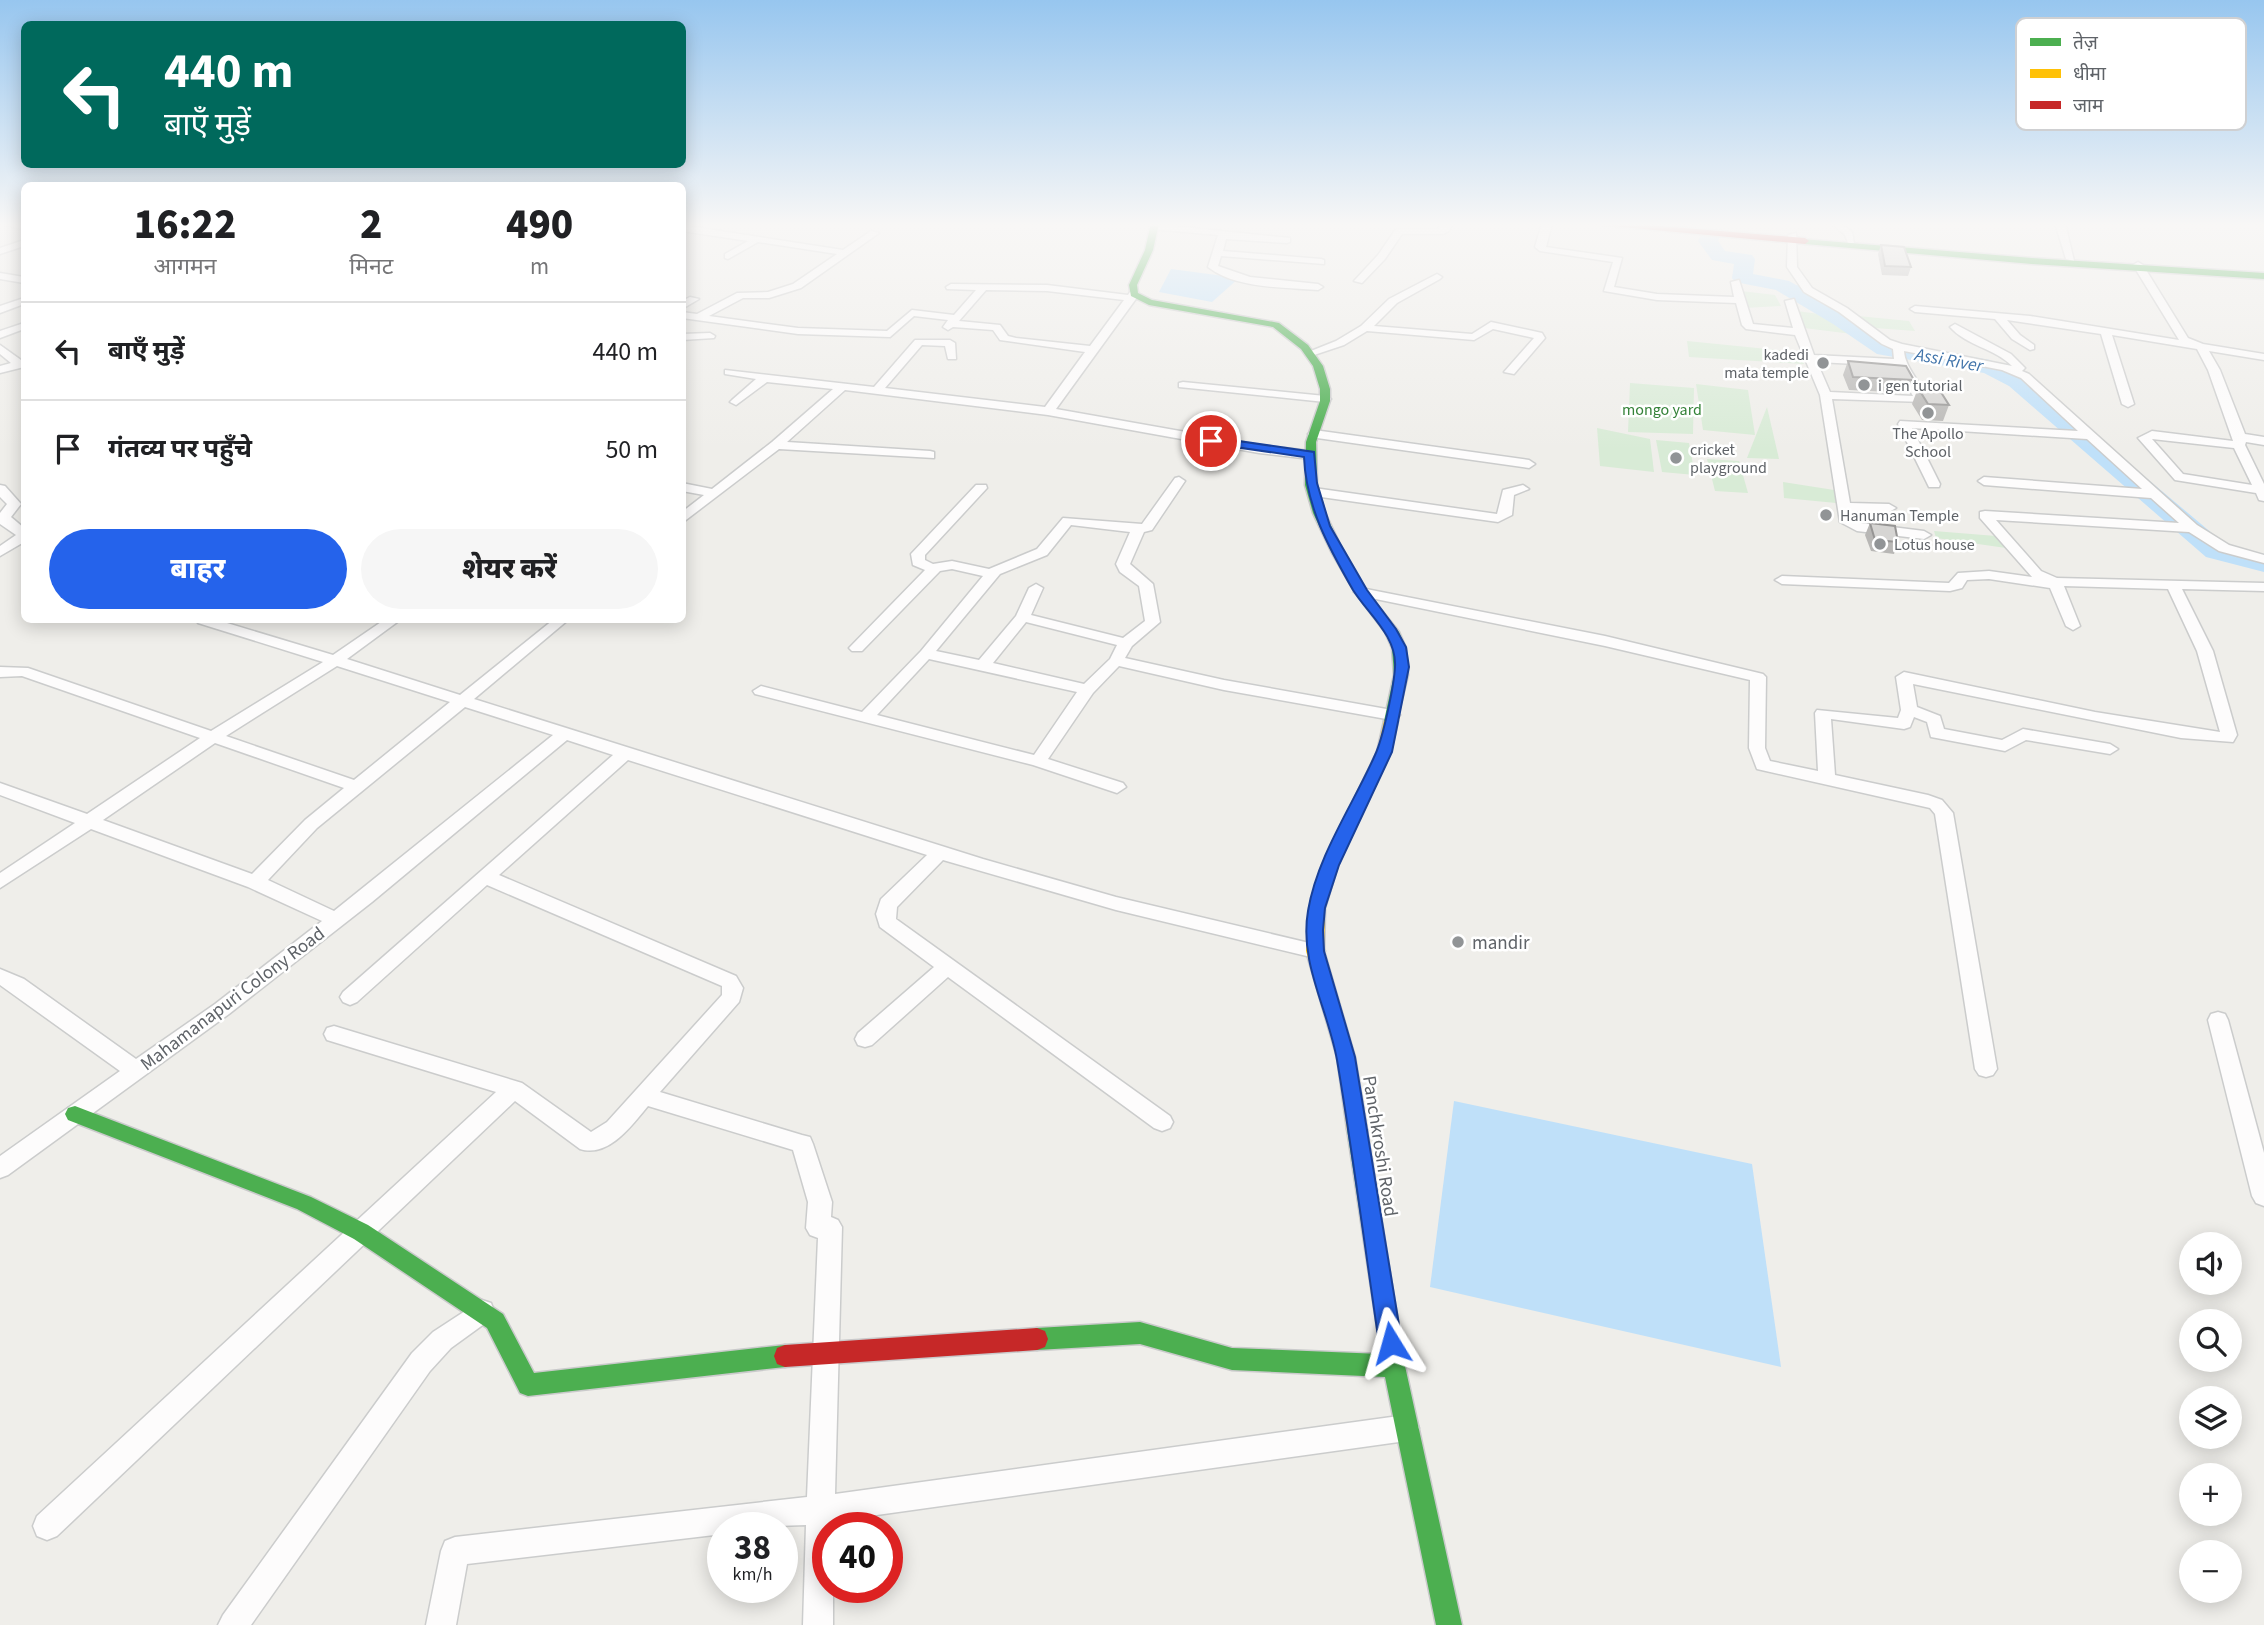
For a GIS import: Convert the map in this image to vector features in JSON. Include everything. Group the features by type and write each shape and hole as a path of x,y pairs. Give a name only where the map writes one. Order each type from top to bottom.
{"street":[{"path":"686,304 694,299"},
{"path":"699,317 734,299"},
{"path":"934,342 973,299"},
{"path":"1048,411 1130,299"},
{"path":"1140,299 1276,325 1292,334 1311,354 1323,380 1325,399 1183,385"},
{"path":"1311,354 1340,343 1365,328 1397,299"},
{"path":"1724,299 1740,300 1750,327 1799,332"},
{"path":"1823,299 1886,342 1899,347 2005,367 2018,372 2030,380 2082,434 2189,528 2224,548 2264,559"},
{"path":"2159,299 2184,340 2201,348 2214,370 2240,441 2259,475 2262,494 2179,477 2144,438 2152,435 2240,441 2264,441"},
{"path":"1790,301 1799,332 1826,395 1847,522 1851,525 1924,535"},
{"path":"0,310 21,302"},
{"path":"1915,309 1998,316 2264,357"},
{"path":"686,315 772,328 847,334 890,334 912,313 996,327 1004,338 1016,341 1092,350"},
{"path":"1998,316 2015,337 2030,347"},
{"path":"1365,328 1469,337 1478,335 1486,326 1496,325 1538,334 1540,338 1510,372"},
{"path":"0,335 21,327"},
{"path":"1955,327 1963,335 2010,358 2018,365 2018,372"},
{"path":"2105,331 2128,404"},
{"path":"686,337 709,336"},
{"path":"877,390 919,342 950,343 952,357"},
{"path":"1826,395 1917,401 1921,398 1900,363 1897,354 1899,347"},
{"path":"0,348 21,365"},
{"path":"1810,358 1900,363"},
{"path":"0,370 21,367"},
{"path":"729,372 1048,411 1259,449 1310,455"},
{"path":"736,402 768,378"},
{"path":"686,516 776,445 843,386"},
{"name":"Panchkroshi Road","path":"1325,399 1310,455 1314,492 1324,526 1361,592 1390,629 1399,647 1402,667 1384,752 1330,865 1317,908 1315,951 1346,1057 1394,1366 1449,1625"},
{"path":"1889,400 1934,485"},
{"path":"1904,424 2082,434"},
{"path":"1314,434 1529,464"},
{"path":"776,445 930,455"},
{"path":"865,718 926,654 993,574 1005,565 1042,552 1068,521 1138,529 1150,525 1179,481"},
{"path":"1984,481 2149,493"},
{"path":"686,488 715,494"},
{"path":"934,569 918,562 918,555 981,488"},
{"path":"0,489 13,501 11,510 4,517 5,522 21,537"},
{"path":"1314,492 1498,518 1505,515 1508,493 1524,489"},
{"path":"1843,506 1889,508"},
{"path":"2073,626 2056,583 2036,574 1985,515 2189,528"},
{"path":"1038,761 1087,690 1116,661 1126,643 1146,630 1154,619 1146,584 1125,569 1123,564 1138,529"},
{"path":"0,552 21,540"},
{"path":"857,648 941,565 993,574"},
{"path":"1782,580 1951,587 1957,585 1963,576 1979,574 2056,583 2264,587"},
{"path":"1827,780 1823,713 1904,724 1909,710 1904,677 2095,718 2225,739 2229,735 2205,651 2173,585"},
{"path":"983,665 1023,617 1035,588"},
{"path":"1361,592 1605,640 1758,677 1757,748 1760,762 1767,768 1936,804 1943,810 1986,1069"},
{"path":"1023,617 1126,643"},
{"path":"213,623 1090,896 1315,951"},
{"path":"0,882 213,737 336,660 383,623"},
{"path":"255,882 311,824 555,623"},
{"path":"926,654 1087,690"},
{"path":"1116,661 1224,685 1392,715"},
{"path":"0,672 23,671 357,787"},
{"path":"761,691 1038,761 1117,787"},
{"path":"1909,710 1934,719 1937,733 2005,746 2023,734 2109,748"},
{"path":"336,920 383,885 514,772 566,733"},
{"path":"350,997 625,753"},
{"name":"Mahamanapuri Colony Road","path":"0,789 255,882 336,920 222,1009 0,1168"},
{"path":"941,851 888,904 885,914 887,922 1162,1122"},
{"path":"334,1034 514,1090 588,1142 604,1137 615,1128 732,997 733,988 729,981 485,877"},
{"path":"866,1039 948,965"},
{"path":"0,976 17,984 135,1070"},
{"path":"2218,1020 2264,1196"},
{"path":"47,1526 514,1090"},
{"path":"643,1096 802,1144 820,1202 824,1228 823,1509 818,1625"},
{"path":"75,1114 304,1203 361,1232 495,1321 528,1385 824,1352 1140,1333 1232,1359 1394,1366"},
{"path":"233,1625 421,1362 442,1340 482,1311"},
{"path":"441,1625 455,1551 823,1509 1406,1428"}],"green space":[{"path":"1743,299 1777,299 1781,306 1745,308"},
{"path":"1797,311 1826,315 1860,335 1804,328"},
{"path":"1858,316 1909,321 1915,331 1875,328"},
{"path":"1687,341 1799,352 1804,364 1689,357"},
{"name":"mongo yard","path":"1630,383 1694,388 1693,434 1628,432"},
{"path":"1696,384 1748,390 1755,435 1703,430"},
{"path":"1767,407 1779,459 1747,458"},
{"path":"1597,428 1650,439 1654,472 1600,466"},
{"name":"cricket playground","path":"1656,440 1689,443 1695,475 1662,472"},
{"path":"1707,459 1739,461 1748,493 1715,491"},
{"path":"1783,482 1834,490 1836,503 1784,498"},
{"path":"1934,531 1996,536 2006,548 1936,538"}],"water":[{"path":"1195,299 1216,299 1212,302"},
{"path":"1454,1101 1752,1164 1781,1367 1430,1287"}],"building":[{"path":"1848,361 1906,366 1914,380 1853,377"},
{"path":"1937,386 1949,405 1928,404 1918,388"},
{"path":"1870,523 1895,526 1898,542 1875,540"}],"waterway":[{"name":"Assi River","path":"1806,299 1885,349 1990,367 2017,381 2216,551 2264,563"},
{"name":"Assi River","path":"1815,299 1871,335"}],"traffic: fast":[{"path":"1143,299 1276,325 1296,339 1318,366 1323,377 1325,401 1311,442 1311,485 1319,513 1338,553 1360,591 1392,632 1399,648 1401,675 1391,721"},
{"path":"75,1114 304,1203 361,1232 495,1321 528,1385 785,1356"},
{"path":"1357,1129 1394,1366 1449,1625"},
{"path":"1037,1339 1140,1333 1232,1359 1394,1366"}],"traffic: slow":[{"path":"1357,1129 1346,1057 1315,951 1317,908 1330,865 1384,752 1391,721"}],"traffic: jam":[{"path":"785,1356 1037,1339"}],"place":[{"name":"kadedi mata temple","path":"1823,363"},
{"name":"i gen tutorial","path":"1864,385"},
{"name":"The Apollo School","path":"1928,413"},
{"name":"cricket playground","path":"1676,458"},
{"name":"Hanuman Temple","path":"1826,515"},
{"name":"Lotus house","path":"1880,544"},
{"name":"mandir","path":"1458,942"}],"route":[{"path":"1211,441 1310,455 1311,483 1324,526 1361,592 1390,629 1399,647 1402,667 1384,752 1330,865 1317,908 1314,930 1315,951 1346,1057 1391,1343"}]}
